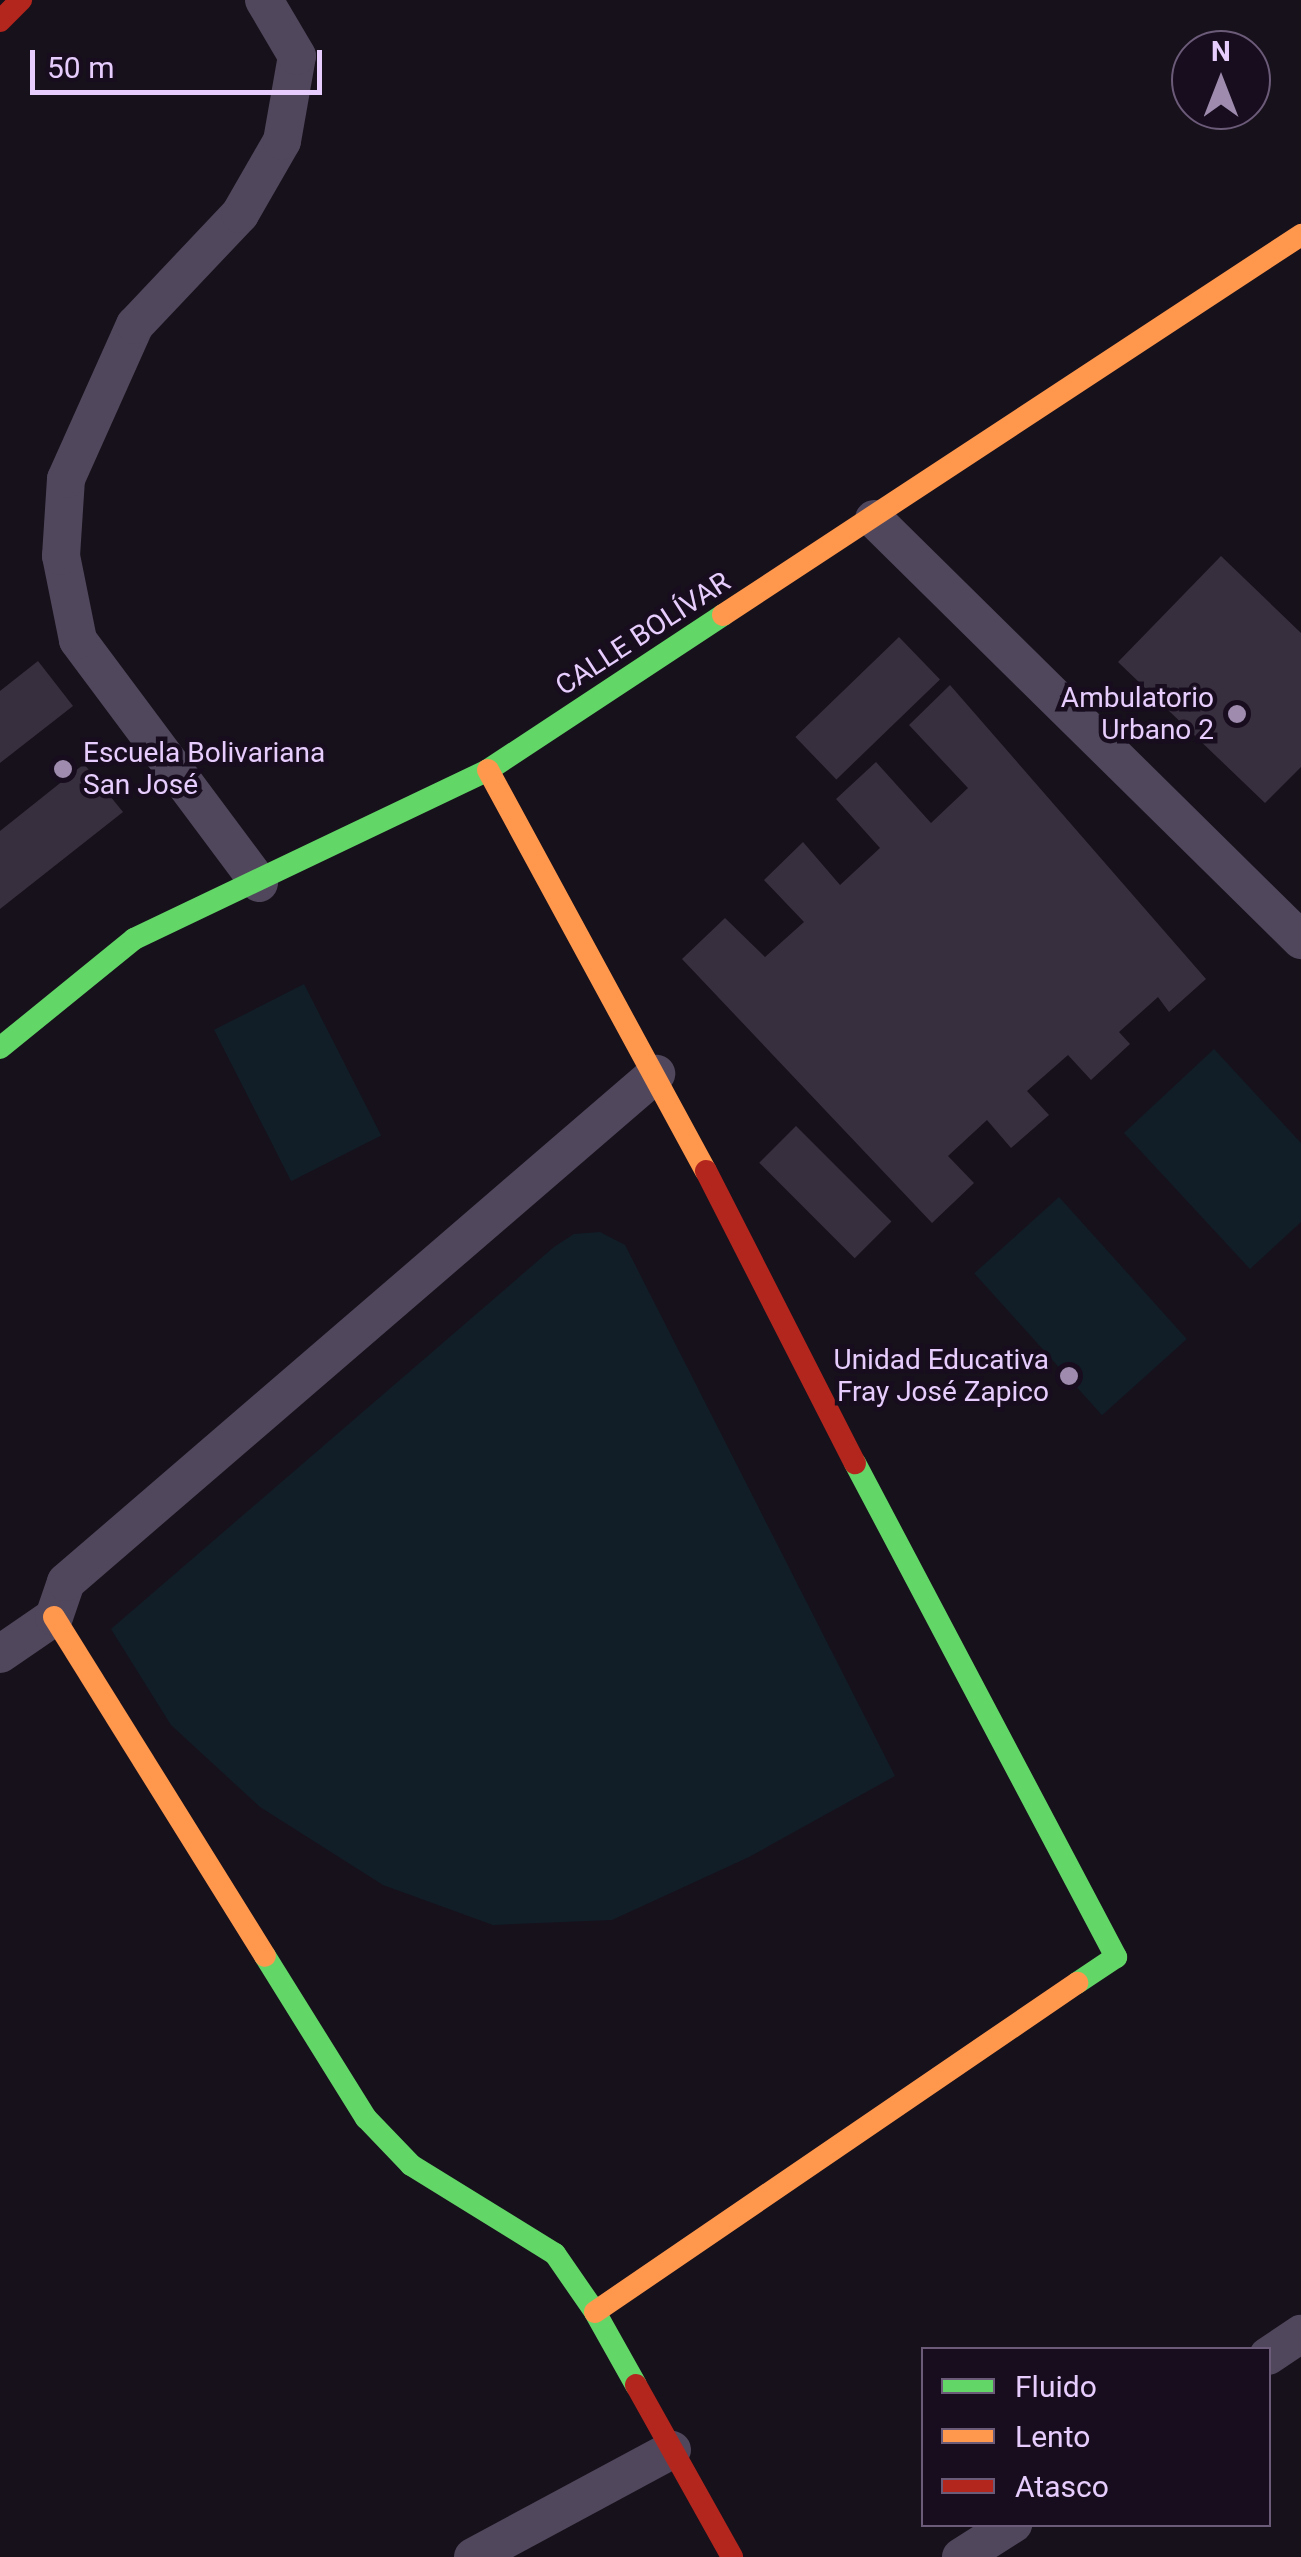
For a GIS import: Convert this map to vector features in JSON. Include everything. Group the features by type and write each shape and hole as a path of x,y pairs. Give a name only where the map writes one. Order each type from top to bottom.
{"street":[{"path":"0,21 21,0"},
{"path":"258,883 78,640 61,556 66,479 136,324 240,214 282,141 297,56 264,0"},
{"name":"CALLE BOLÍVAR","path":"0,1048 134,939 488,770 874,520 1301,235"},
{"path":"874,520 1301,940"},
{"path":"488,770 656,1074 970,1688 1116,1956 594,2312"},
{"path":"0,1654 54,1617 66,1582 656,1074"},
{"path":"54,1617 366,2118 410,2165 462,2201 512,2223 555,2254 594,2312 732,2557"},
{"path":"1271,2354 1301,2334"},
{"path":"474,2557 672,2450"},
{"path":"962,2557 1007,2527"}],"shaded area":[{"path":"304,984 381,1135 291,1181 214,1030"},
{"path":"1214,1049 1301,1143 1301,1222 1250,1269 1124,1133"},
{"path":"1059,1197 1187,1339 1102,1415 974,1273"},
{"path":"600,1232 625,1245 895,1776 749,1857 612,1920 493,1925 383,1885 260,1807 171,1725 111,1629 554,1247 574,1234"}],"building":[{"name":"Ambulatorio Urbano 2","path":"1221,556 1301,633 1301,767 1265,803 1118,662"},
{"path":"899,637 940,679 836,779 795,737"},
{"path":"38,661 73,706 0,763 0,691"},
{"path":"950,685 1206,979 1169,1012 1158,997 1119,1032 1130,1044 1091,1080 1068,1055 1027,1091 1049,1115 1011,1148 987,1120 948,1156 974,1183 932,1223 682,959 725,918 765,957 804,922 764,880 803,842 840,885 880,848 836,799 876,762 931,823 968,788 909,725"},
{"path":"84,764 123,812 0,909 0,831"},
{"path":"796,1126 891,1221 855,1258 759,1163"}],"traffic: fast":[{"path":"0,1048 134,939 488,770 723,615"},
{"path":"855,1463 1116,1957 1077,1983"},
{"path":"265,1956 366,2118 411,2165 555,2254 595,2312 636,2385"}],"traffic: slow":[{"path":"723,615 1301,235"},
{"path":"488,770 706,1171"},
{"path":"54,1617 265,1956"},
{"path":"595,2312 1077,1983"}],"traffic: jam":[{"path":"0,21 21,0"},
{"path":"706,1171 855,1463"},
{"path":"636,2385 732,2557"}],"place":[{"name":"Ambulatorio Urbano 2","path":"1237,714"},
{"name":"Escuela Bolivariana San José","path":"63,769"},
{"name":"Unidad Educativa Fray José Zapico","path":"1069,1376"}]}
